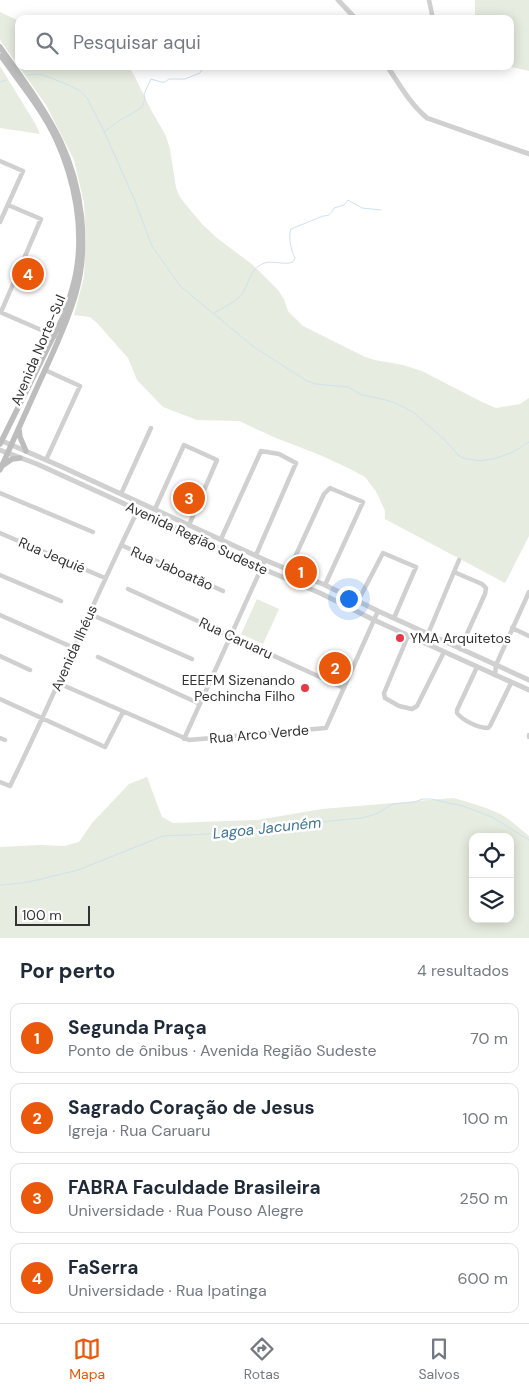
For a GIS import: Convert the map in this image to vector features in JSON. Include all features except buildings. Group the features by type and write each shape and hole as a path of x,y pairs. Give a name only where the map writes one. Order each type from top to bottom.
{"main road":[{"name":"Avenida Norte-Sul","path":"0,47 15,68"},
{"name":"Avenida Norte-Sul","path":"0,54 41,114 56,140 69,174 78,226 76,275 68,303 0,442"},
{"name":"Avenida Norte-Sul","path":"0,469 57,346 76,294 83,235 78,193 66,152 42,107 16,70"},
{"path":"0,432 9,427"},
{"path":"19,428 20,437 26,451"},
{"path":"0,469 12,459 20,458"}],"street":[{"path":"338,0 352,15"},
{"path":"429,0 432,15"},
{"path":"391,70 418,110 427,118 529,154"},
{"path":"0,222 23,171 2,162"},
{"path":"8,205 41,219 0,312 54,335 57,340 57,346"},
{"path":"45,370 80,386 46,460"},
{"path":"121,494 151,428"},
{"name":"Avenida Região Sudeste","path":"0,442 26,451 265,560 325,585 529,680"},
{"path":"155,509 184,445 217,460 189,525"},
{"name":"Avenida Região Sudeste","path":"0,450 43,467 138,510 261,568 320,593 408,636 529,690"},
{"path":"221,539 261,451 279,454 296,463 256,555"},
{"path":"289,570 324,494 330,488 347,494 363,502 325,585"},
{"path":"0,493 93,532"},
{"name":"Avenida Ilhéus","path":"0,782 10,786 138,510"},
{"name":"Rua Jequié","path":"0,533 105,578"},
{"name":"Rua Jaboatão","path":"121,545 224,590"},
{"path":"358,601 383,553 416,567 394,618"},
{"path":"58,683 184,739 265,560"},
{"path":"428,634 459,560"},
{"path":"454,572 482,584 486,588 460,649"},
{"path":"0,575 61,601"},
{"name":"Rua Caruaru","path":"128,589 344,688"},
{"path":"495,675 496,665 529,593"},
{"name":"Rua Arco Verde","path":"184,739 326,728 378,611"},
{"path":"90,614 192,659"},
{"path":"0,615 74,648"},
{"path":"512,628 529,636"},
{"path":"408,636 384,693 385,698 399,706 412,709 417,706 444,652"},
{"path":"0,656 30,670"},
{"path":"98,658 200,704"},
{"path":"477,667 457,712 461,718 473,724 483,728 489,727 511,683"},
{"path":"0,699 105,747 123,712"}],"shaded area":[{"path":"475,0 529,0 529,71 514,68 514,15 475,15"},
{"path":"0,12 15,19 15,61 0,40"},
{"path":"0,66 36,125 40,134 0,128"},
{"path":"21,70 131,70 166,136 176,188 180,197 203,225 253,265 278,290 284,299 288,311 303,326 365,357 422,371 496,408 520,404 529,398 529,536 505,583 385,519 385,511 377,493 365,477 348,468 239,421 197,420 163,407 137,380 128,358 97,323 90,317 74,315 84,277 86,239 84,203 74,160 46,105"},
{"path":"257,599 279,609 263,644 241,634"},
{"path":"147,777 162,817 173,823 257,820 322,809 453,798 498,813 529,836 529,938 0,938 0,847 64,846 79,842 92,823 129,784"}],"waterway":[{"path":"104,132 142,107 145,99 144,94 151,79 161,82 169,79 185,79 200,73 202,70"},
{"path":"27,75 39,74 46,76 71,86 87,98 135,201 152,246 180,286 254,347 307,381 316,384 348,387 362,395 393,402 413,412 463,458 480,461 497,458 513,452 529,442"},
{"path":"0,82 6,80"},
{"path":"214,313 230,304 243,293 252,273 258,266 270,262 293,262 295,258 290,244 291,229 328,215 334,208 344,205 348,200 362,208 381,210"},
{"name":"Lagoa Jacuném","path":"0,885 22,883 78,870 163,836 208,834 362,818 376,814 393,804 423,799 463,806 492,817 529,840"}],"place":[{"name":"FaSerra","path":"28,274"},
{"name":"FABRA Faculdade Brasileira","path":"189,498"},
{"name":"Segunda Praça","path":"301,572"},
{"name":"YMA Arquitetos","path":"400,638"},
{"name":"Sagrado Coração de Jesus","path":"335,668"},
{"name":"EEEFM Sizenando Pechincha Filho","path":"305,688"}]}
